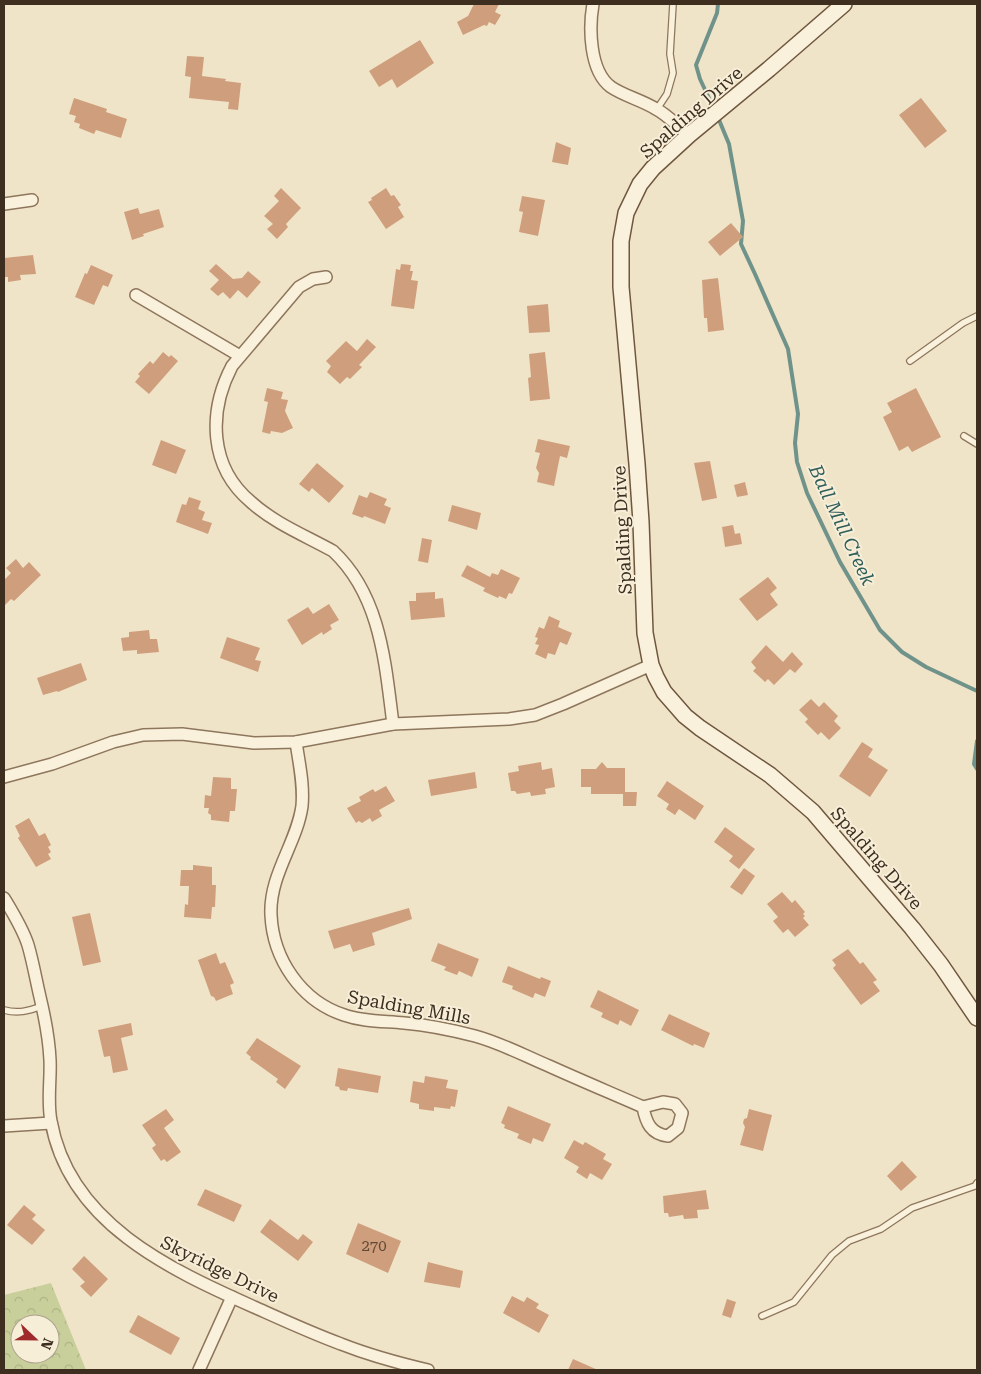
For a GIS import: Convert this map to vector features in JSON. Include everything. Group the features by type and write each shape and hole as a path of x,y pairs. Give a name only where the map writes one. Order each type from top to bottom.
{"street":[{"path":"593,4 591,18 594,60 603,80 611,87 657,109 689,135"},
{"name":"Spalding Drive","path":"844,4 689,135 653,168 640,184 626,213 621,241 621,287 636,443 645,633 651,665 664,692 685,716 770,775 813,812 912,928 941,965 977,1018"},
{"path":"4,204 32,200"},
{"path":"326,277 313,279 299,287 232,366 225,380 216,411 216,438 223,465 235,486 251,502 272,517 333,551 354,577 368,602 379,633 393,724"},
{"path":"136,295 240,356"},
{"path":"4,777 52,764 113,742 143,735 182,734 254,743 296,742 393,724 509,719 535,714 564,704 651,665"},
{"name":"Spalding Mills","path":"296,742 302,780 302,806 298,824 275,882 271,914 273,934 279,953 288,971 300,986 320,1003 343,1015 367,1021 430,1026 476,1036 643,1107"},
{"name":"Skyridge Drive","path":"4,898 28,944 48,1034 51,1123 59,1151 70,1176 82,1194 131,1241 161,1262 188,1277 342,1344 386,1360 428,1370"},
{"path":"4,1126 51,1123"},
{"path":"199,1370 232,1297"}],"lane":[{"path":"657,109 667,94 673,73 670,54 673,4"},
{"path":"910,362 962,324 977,316"},
{"path":"964,436 977,444"},
{"path":"4,1010 15,1013 27,1012 42,1006"},
{"path":"762,1316 794,1302 832,1255 849,1241 881,1229 912,1208 975,1186 977,1183"}],"green space":[{"path":"51,1283 86,1370 4,1370 4,1295"}],"building":[{"path":"474,4 499,4 495,12 501,15 495,25 489,22 487,26 484,25 463,35 457,22 468,16"},
{"path":"420,40 434,63 397,88 392,79 379,87 369,71"},
{"path":"187,56 204,57 202,76 241,83 238,110 228,109 229,102 189,98 191,77 185,76"},
{"path":"74,98 107,109 106,112 127,119 121,138 96,130 94,134 79,128 80,124 74,122 76,116 69,114"},
{"path":"921,98 947,131 925,148 899,115"},
{"path":"556,142 571,148 568,165 552,162"},
{"path":"281,188 301,208 286,224 288,227 277,239 267,229 273,224 264,216 279,201 274,196"},
{"path":"386,188 391,196 394,195 401,205 398,207 404,217 386,229 368,202"},
{"path":"522,196 545,200 538,236 519,232 523,212 519,211"},
{"path":"138,208 140,214 159,209 164,227 132,240 124,212"},
{"path":"731,223 743,237 720,256 708,242"},
{"path":"33,255 36,274 20,275 21,280 8,282 8,277 4,277 4,258"},
{"path":"216,264 233,279 242,278 248,271 261,282 247,298 238,290 230,299 223,292 218,296 210,289 219,280 209,271"},
{"path":"401,264 411,265 410,271 413,271 411,280 418,281 414,309 391,306 396,269 400,270"},
{"path":"91,265 113,275 108,287 103,285 94,305 75,297 85,273 87,274"},
{"path":"718,278 724,330 708,332 707,318 704,318 702,280"},
{"path":"548,304 550,332 529,333 527,306"},
{"path":"367,339 376,347 359,365 362,367 350,379 347,377 340,384 327,372 331,366 326,361 346,341 357,351"},
{"path":"163,352 169,357 171,355 178,361 149,394 135,382 140,376 138,374 150,361 153,364"},
{"path":"545,352 550,399 530,401 528,378 531,377 529,354"},
{"path":"267,388 283,392 281,399 288,400 285,411 293,428 282,433 271,431 270,434 262,432 268,402 264,401"},
{"path":"916,388 941,437 912,452 908,446 899,451 883,417 892,412 887,403"},
{"path":"538,439 570,446 567,458 560,456 554,486 537,482 539,473 536,468 540,453 535,452"},
{"path":"161,440 186,450 176,474 152,465"},
{"path":"710,461 717,498 702,501 694,463"},
{"path":"317,463 344,486 329,503 312,488 309,492 299,484"},
{"path":"745,482 748,495 737,497 734,485"},
{"path":"370,492 387,499 384,505 391,508 385,524 364,516 363,518 352,514 359,495 367,498"},
{"path":"189,497 201,501 198,509 205,512 202,520 212,523 208,534 176,522 182,504 186,505"},
{"path":"452,505 481,513 477,530 448,521"},
{"path":"733,525 735,534 740,533 742,544 725,547 722,527"},
{"path":"422,538 432,540 428,563 418,561"},
{"path":"16,559 23,568 29,562 41,575 14,601 11,599 4,606 4,580 11,573 6,568"},
{"path":"467,565 490,577 492,573 498,575 501,569 520,578 512,594 509,593 506,599 499,596 498,598 483,591 485,588 461,576"},
{"path":"768,577 777,588 770,594 778,605 757,621 739,599"},
{"path":"435,592 435,599 443,598 445,617 411,620 409,601 416,601 416,593"},
{"path":"329,604 339,620 330,625 332,629 323,635 322,632 302,645 287,620 308,607 313,614"},
{"path":"549,616 560,621 558,627 572,633 567,645 560,642 555,655 548,653 546,659 535,654 539,645 535,644 538,638 535,637 539,627 544,629"},
{"path":"149,630 150,639 157,639 159,652 137,654 137,650 123,651 121,638 129,637 129,632"},
{"path":"227,637 260,648 255,660 261,661 258,672 220,658"},
{"path":"766,645 783,662 792,652 803,664 795,673 790,669 774,685 768,679 765,682 753,671 756,668 751,662"},
{"path":"81,663 87,680 58,692 43,695 37,678"},
{"path":"811,699 819,707 824,702 838,716 834,721 841,728 829,740 821,732 818,735 805,722 808,719 799,710"},
{"path":"862,742 873,749 868,757 888,770 870,797 839,776"},
{"path":"541,762 542,770 552,768 555,787 545,789 546,794 531,796 530,792 517,794 515,791 511,791 508,773 519,771 518,766"},
{"path":"602,762 607,768 625,768 625,792 637,792 636,806 623,806 623,794 591,794 591,787 581,787 581,769 596,769"},
{"path":"475,772 477,788 431,796 428,780"},
{"path":"213,777 231,778 231,789 237,789 235,811 230,811 229,822 211,820 211,815 208,813 209,808 204,808 205,795 211,796"},
{"path":"667,781 704,806 695,820 679,809 675,815 666,809 669,804 657,796"},
{"path":"386,786 395,801 379,810 382,816 372,822 370,818 362,823 359,821 356,823 347,808 361,801 359,797 373,789 375,792"},
{"path":"29,818 39,836 45,833 51,845 48,847 51,852 48,854 51,859 36,867 18,838 20,836 15,826"},
{"path":"725,827 755,849 739,869 729,861 733,856 714,842"},
{"path":"193,865 212,867 212,885 216,885 215,907 212,907 211,919 184,917 185,904 188,905 189,886 180,886 181,870 193,870"},
{"path":"744,868 755,876 742,895 730,887"},
{"path":"782,892 792,903 795,900 805,912 803,918 809,925 795,937 788,929 783,933 773,921 778,917 767,904"},
{"path":"409,908 412,919 372,933 375,945 353,952 350,944 334,949 328,931"},
{"path":"90,913 101,962 83,966 72,917"},
{"path":"438,943 479,959 472,977 459,971 457,975 444,970 446,967 431,961"},
{"path":"848,949 860,964 863,962 877,980 873,982 880,991 861,1005 833,968 836,965 832,960"},
{"path":"216,953 220,964 225,962 234,983 230,985 233,994 216,1001 211,996 198,960"},
{"path":"508,966 540,979 541,977 551,981 545,997 535,993 533,998 512,989 513,986 502,982"},
{"path":"598,990 639,1010 631,1026 620,1020 618,1025 601,1017 603,1013 590,1007"},
{"path":"669,1014 710,1033 704,1048 694,1044 693,1046 661,1030"},
{"path":"131,1023 133,1035 121,1038 128,1070 113,1073 110,1056 104,1057 98,1030"},
{"path":"257,1038 301,1066 285,1089 276,1082 278,1079 250,1059 251,1057 246,1053"},
{"path":"338,1068 381,1076 378,1093 348,1088 347,1091 340,1090 339,1087 335,1086"},
{"path":"425,1076 448,1080 446,1088 458,1090 455,1107 451,1106 450,1109 434,1107 434,1111 419,1109 419,1104 410,1102 413,1081 424,1083"},
{"path":"508,1106 551,1124 543,1142 533,1138 531,1144 517,1138 519,1134 504,1128 505,1125 501,1123"},
{"path":"166,1109 174,1120 164,1128 181,1152 167,1162 164,1159 161,1161 152,1148 156,1145 142,1125"},
{"path":"749,1109 772,1115 763,1151 740,1145 745,1127 744,1119 747,1118"},
{"path":"574,1140 583,1145 585,1142 606,1154 603,1159 612,1164 602,1180 590,1173 587,1179 576,1172 579,1167 564,1158"},
{"path":"902,1161 917,1177 901,1191 887,1176"},
{"path":"205,1189 242,1205 234,1222 197,1205"},
{"path":"706,1190 709,1209 697,1210 698,1218 684,1219 683,1215 669,1217 668,1213 664,1213 663,1196"},
{"path":"24,1205 36,1215 32,1219 45,1230 32,1245 7,1225"},
{"path":"270,1219 298,1240 303,1234 313,1242 298,1261 260,1232"},
{"path":"358,1223 401,1241 388,1273 346,1254"},
{"path":"84,1256 108,1279 91,1297 80,1286 85,1282 72,1269"},
{"path":"428,1262 463,1271 460,1288 424,1282"},
{"path":"512,1296 524,1302 527,1297 539,1304 536,1308 549,1315 539,1333 503,1313"},
{"path":"727,1299 736,1302 731,1318 722,1315"},
{"path":"138,1315 180,1338 171,1355 129,1332"},
{"path":"573,1359 598,1370 568,1370"}],"waterway":[{"name":"Ball Mill Creek","path":"714,109 700,79 696,65 717,13 718,4"},
{"name":"Ball Mill Creek","path":"717,115 729,144 743,221 741,244 788,349 798,414 795,443 797,462 807,493 840,562 880,630 902,652 926,667 977,691"},
{"name":"Ball Mill Creek","path":"977,741 974,764 977,769"}]}
